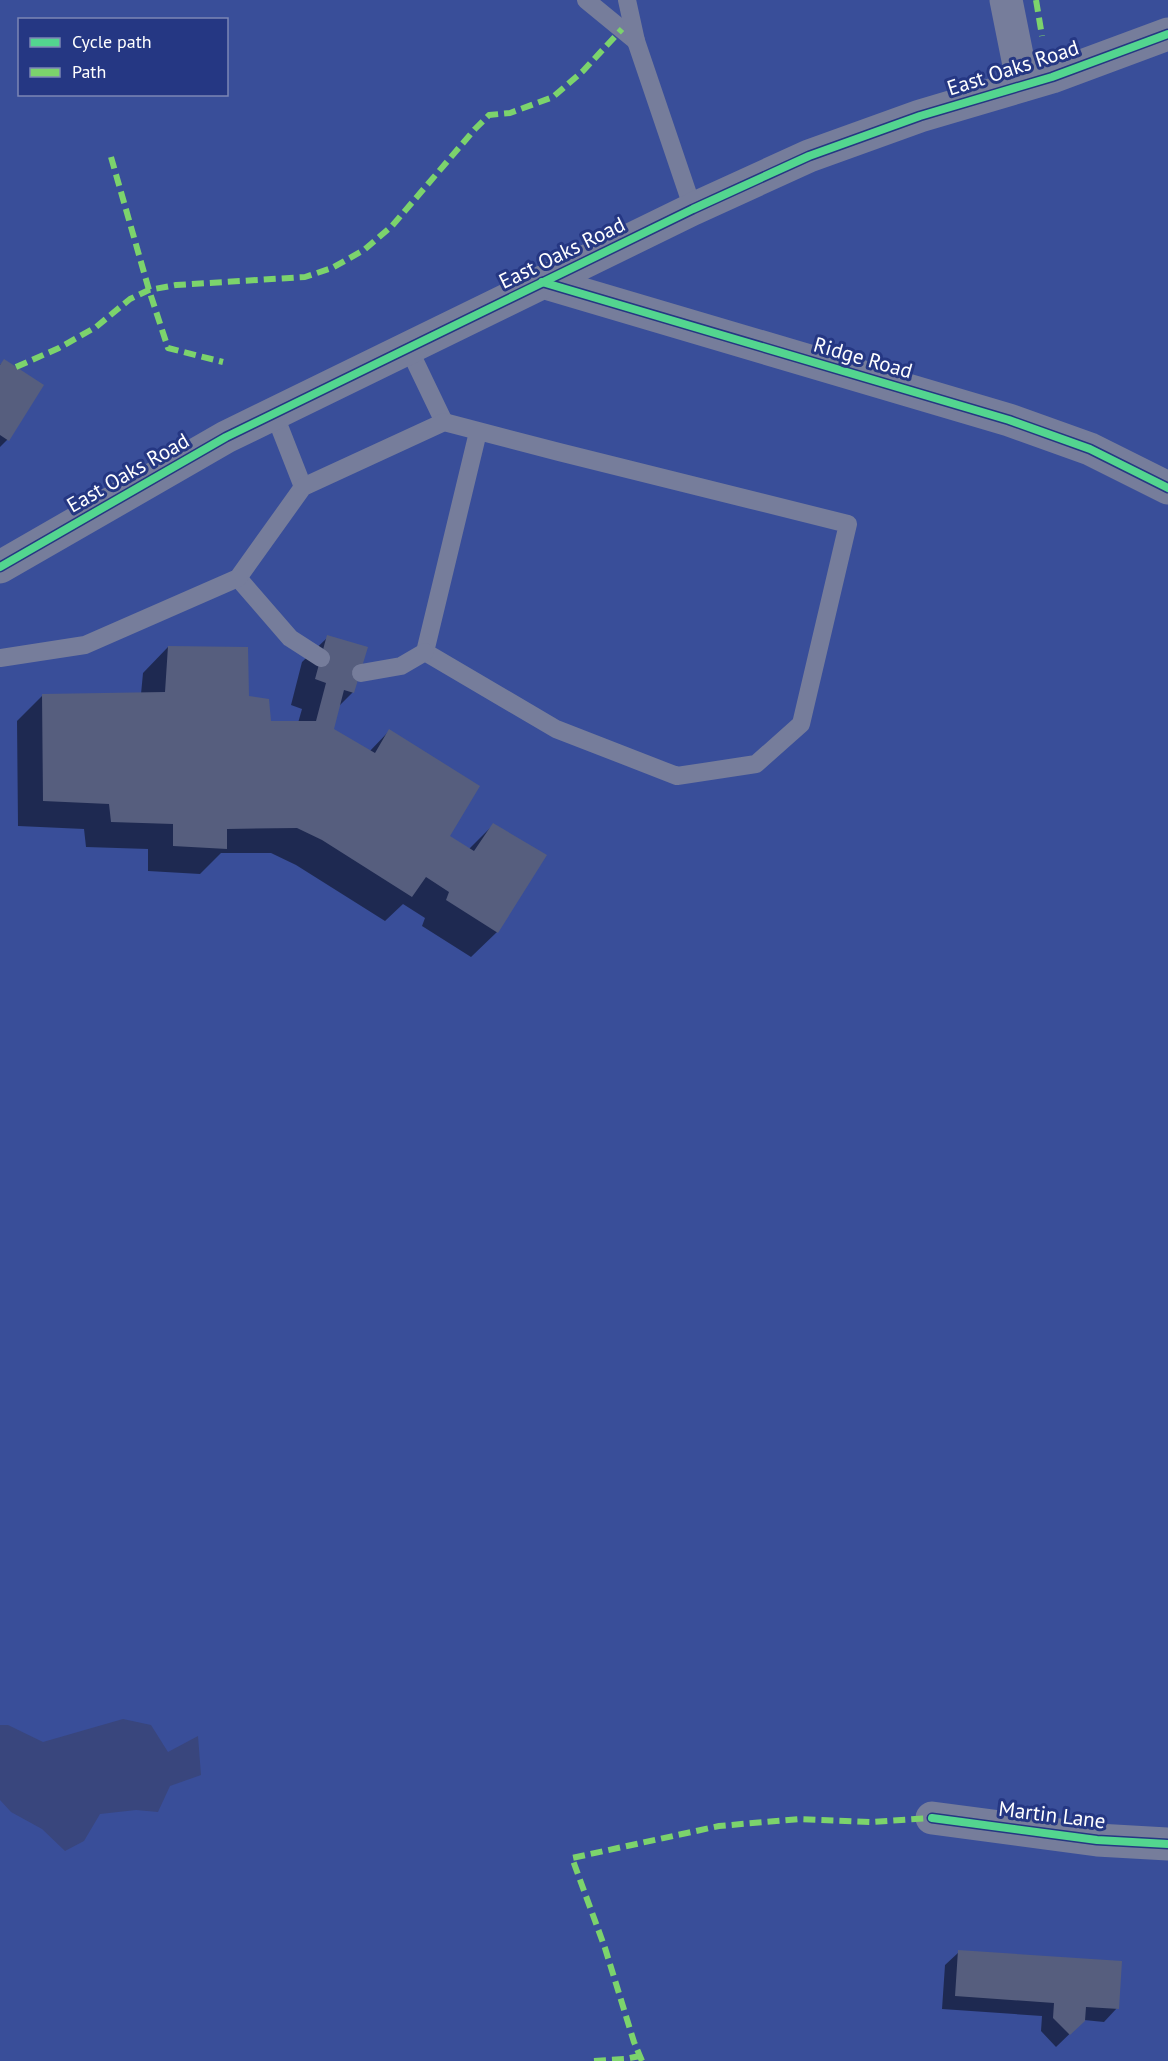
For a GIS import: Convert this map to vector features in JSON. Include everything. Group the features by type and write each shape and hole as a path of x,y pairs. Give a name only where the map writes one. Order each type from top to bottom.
{"street":[{"path":"1006,0 1023,85"},
{"name":"East Oaks Road","path":"0,567 226,437 693,209 809,156 920,116 1052,77 1168,34"},
{"name":"Ridge Road","path":"542,282 1009,420 1090,449 1168,488"},
{"name":"Martin Lane","path":"932,1818 1097,1840 1168,1844"}],"lane":[{"path":"586,0 636,41"},
{"path":"627,0 636,41 693,209"},
{"path":"408,347 444,422"},
{"path":"274,414 303,487"},
{"path":"0,658 85,645 238,578 303,487 444,422 848,524 801,724 756,764 677,776 556,729 425,652"},
{"path":"361,674 401,666 425,652 478,432"},
{"path":"238,578 290,638 321,658"}],"shaded area":[{"path":"0,0 1168,0 1168,2061 0,2061"},
{"path":"123,1719 151,1725 168,1752 198,1736 201,1775 170,1786 158,1812 136,1810 100,1814 84,1841 65,1851 42,1829 11,1812 0,1800 0,1725 8,1725 43,1742"}],"building":[{"path":"4,359 44,385 9,441 0,435 0,365"},
{"path":"327,635 368,647 354,693 344,690 334,729 375,753 389,729 480,786 450,836 474,851 493,823 547,855 498,933 446,900 449,892 426,877 412,897 322,840 297,828 227,829 227,849 173,846 173,824 111,822 109,804 43,801 42,694 165,692 168,646 248,647 249,696 269,699 271,721 316,721 326,683 315,679"},
{"path":"958,1950 1122,1961 1119,2009 1086,2007 1085,2021 1070,2035 1053,2018 1054,2003 955,1996"}],"marked path":[{"path":"1036,0 1042,36"},
{"path":"16,367 59,348 96,327 130,299 149,290 176,285 305,277 332,268 364,250 392,226 489,115 510,113 553,97 583,71 622,29"},
{"path":"111,157 168,348 223,362"},
{"path":"642,2061 605,1948 572,1858 719,1826 799,1819 871,1822 932,1818"},
{"path":"594,2061 640,2056"}],"cycle path":[{"path":"0,567 226,437 693,209 809,156 920,116 1052,77 1168,34"},
{"path":"542,282 1009,420 1090,449 1168,488"},
{"path":"932,1818 1097,1840 1168,1844"}]}
